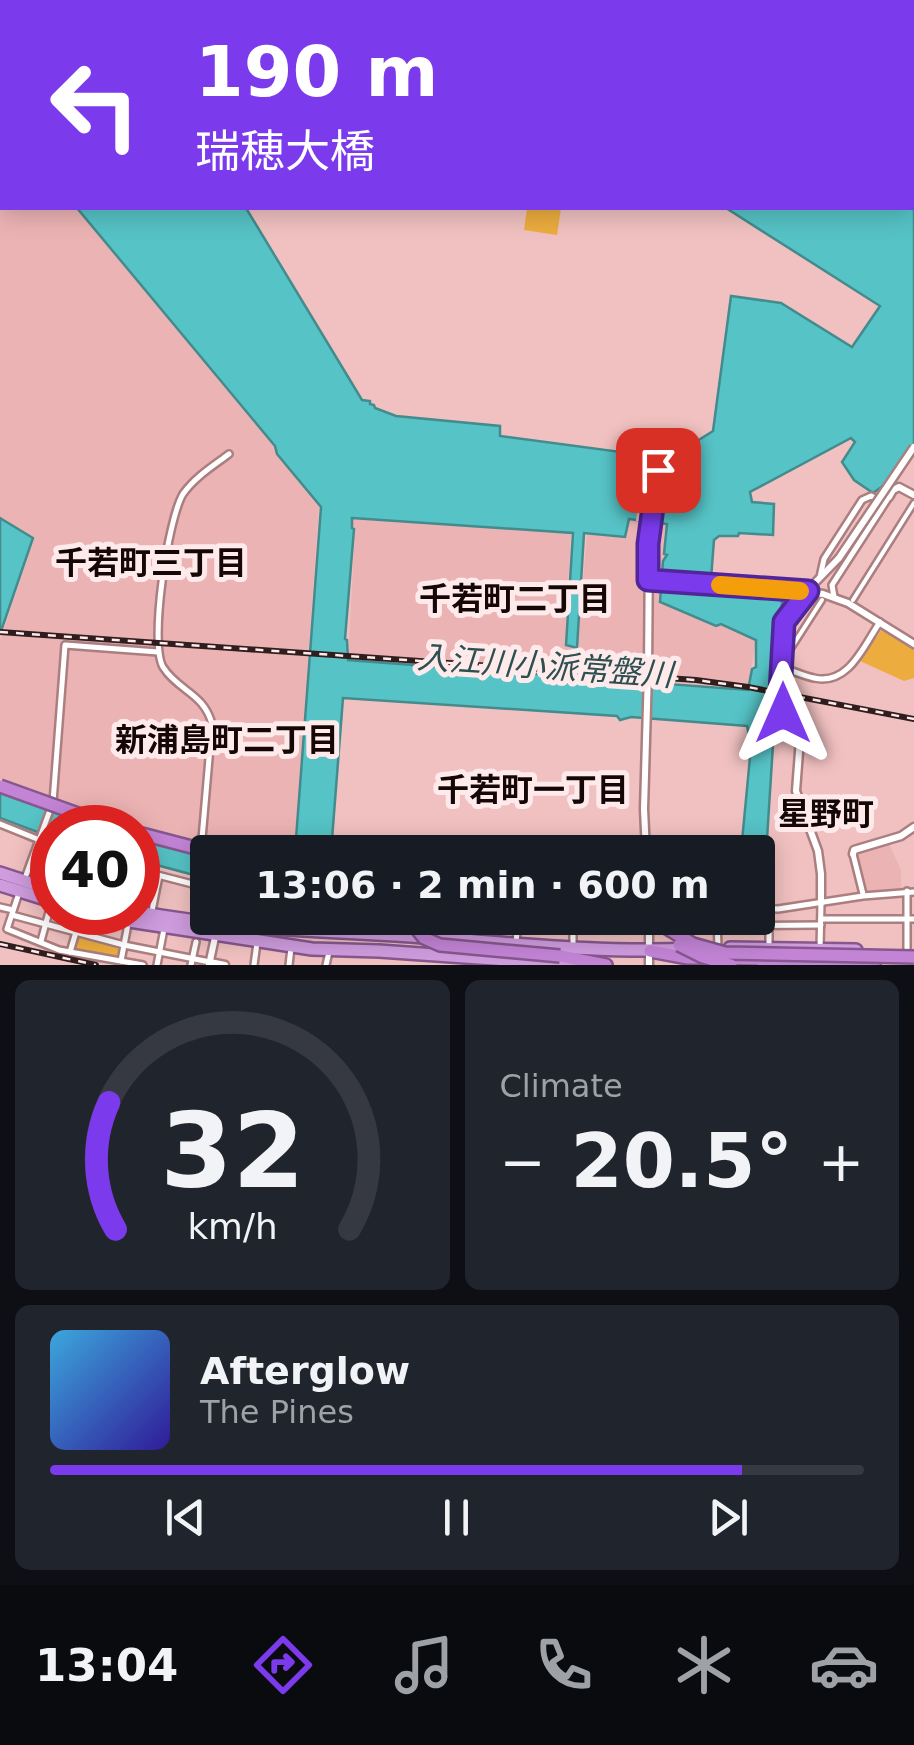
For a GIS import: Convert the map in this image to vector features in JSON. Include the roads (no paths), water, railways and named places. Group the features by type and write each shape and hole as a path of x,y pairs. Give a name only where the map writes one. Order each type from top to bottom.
{"highway":[{"path":"0,789 39,805"},
{"path":"0,789 46,805"},
{"path":"160,841 190,847"},
{"path":"0,873 30,890"},
{"path":"0,885 30,887"},
{"path":"160,923 190,930"},
{"path":"160,925 190,930"},
{"path":"238,935 291,946 382,954 580,965"},
{"path":"382,954 392,935 573,949 718,948 770,959 874,965"},
{"path":"422,935 440,945 560,956 606,965"},
{"path":"665,935 702,957 731,965"},
{"path":"678,935 725,953 911,957"},
{"path":"770,959 820,949 911,957"},
{"path":"650,951 688,958 911,957"}],"street":[{"path":"645,835 648,580 661,438"},
{"path":"820,949 818,850 798,800 797,730 781,708 784,628 786,619 808,591 839,558 914,447"},
{"path":"208,835 212,724 208,710 169,674 158,652 163,579 175,510 193,481 229,454"},
{"path":"835,598 832,586 885,499 898,488 914,499 852,600"},
{"path":"819,580 824,559 862,500 870,496 885,499"},
{"path":"648,580 808,591 848,603 914,644"},
{"path":"788,653 822,600"},
{"path":"782,668 816,679 839,676 852,666 880,622"},
{"path":"53,805 65,645 158,652"},
{"path":"0,824 30,837"},
{"path":"863,896 854,850 901,836 914,827"},
{"path":"30,865 8,929 59,950 143,965"},
{"path":"160,876 190,885"},
{"path":"775,909 911,892 911,957"},
{"path":"0,906 30,918"},
{"path":"775,926 911,919"},
{"path":"158,965 164,926"},
{"path":"41,941 43,935"},
{"path":"70,952 74,935"},
{"path":"86,935 192,961 226,965"},
{"path":"121,961 127,935"},
{"path":"192,961 195,935"},
{"path":"209,963 218,935"},
{"path":"467,941 468,935"},
{"path":"516,946 517,935"},
{"path":"573,935 573,949"},
{"path":"649,965 650,935"},
{"path":"718,935 718,948"},
{"path":"254,965 257,941"},
{"path":"289,965 291,946"},
{"path":"326,965 330,949"}],"water":[{"path":"79,210 247,210 362,400 396,416 500,426 500,436 636,454 636,467 675,472 678,453 713,431 731,296 781,303 852,347 880,306 729,210 914,210 914,451 887,483 873,493 854,480 842,462 855,442 851,438 750,492 752,502 774,504 773,535 739,533 714,540 711,579 783,587 767,835 743,835 752,736 747,726 343,698 332,835 296,835 321,507","holes":["352,518 573,533 566,645 577,648 584,533 625,537 629,519 667,524 660,602 756,640 756,667 752,669 748,690 348,660 345,639"]},
{"path":"0,518 33,538 0,634"},
{"path":"0,783 56,805 30,805 30,829 0,818"},
{"path":"160,836 190,843 190,874 160,866"}],"railway":[{"path":"0,632 696,680 914,719"},
{"path":"0,944 96,965"}],"district":[{"name":"千若町三丁目","path":"151,563"},
{"name":"千若町二丁目","path":"515,599"},
{"name":"新浦島町二丁目","path":"227,740"},
{"name":"千若町一丁目","path":"533,790"},
{"name":"星野町","path":"826,814"}],"water label":[{"name":"入江川小派常盤川","path":"545,666"}]}
